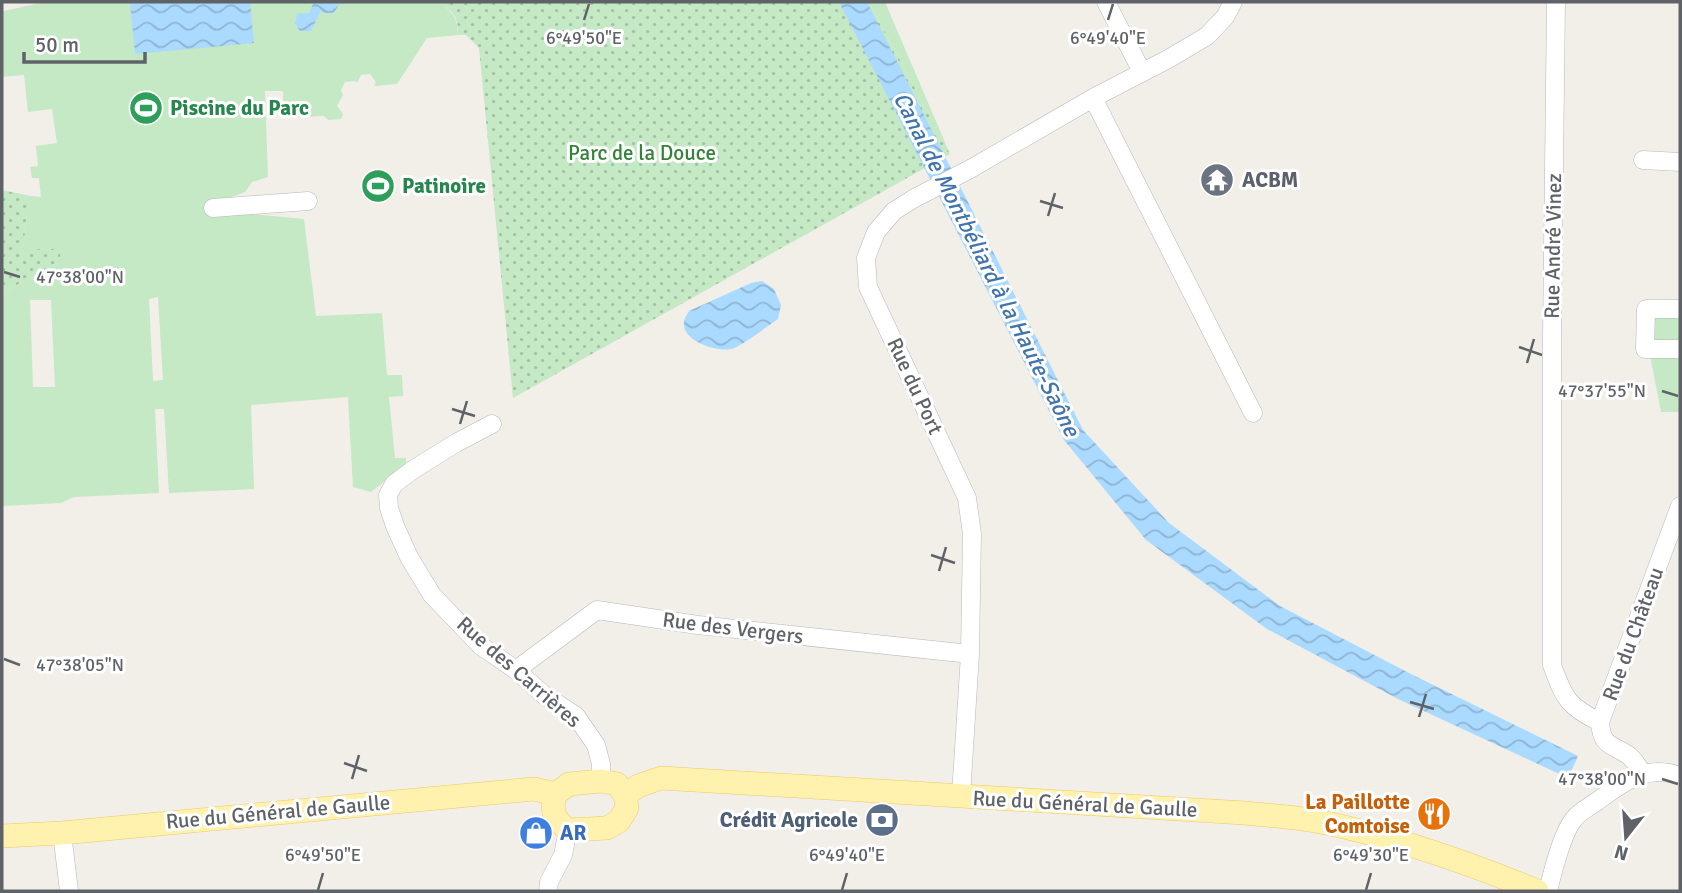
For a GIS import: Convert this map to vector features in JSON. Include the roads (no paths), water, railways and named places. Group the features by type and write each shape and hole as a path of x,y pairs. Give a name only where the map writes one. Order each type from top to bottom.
{"main road":[{"name":"Rue du Général de Gaulle","path":"625,795 638,786 661,778 1245,813 1323,822 1383,836 1435,852 1538,891"},
{"path":"601,781 617,785 625,795 627,808 620,821 607,828 568,830 557,821 552,808 555,794 569,784 601,781"},
{"name":"Rue du Général de Gaulle","path":"2,836 62,833 534,789 555,794"}],"street":[{"path":"1106,2 1142,72"},
{"name":"Rue du Port","path":"961,796 970,654 972,534 967,498 868,287 866,258 876,232 894,211 1208,36 1225,17 1233,2"},
{"name":"Rue André Vinez","path":"1556,2 1552,665 1567,700 1601,728 1607,744 1631,757 1643,773"},
{"path":"1093,98 1253,413"},
{"path":"1643,160 1680,162"},
{"path":"212,208 308,201"},
{"path":"1680,309 1646,309 1645,349 1680,349"},
{"name":"Rue des Carrières","path":"492,424 456,443 394,484 388,495 394,526 432,595 481,646 576,716 596,745 601,764 601,781"},
{"name":"Rue du Château","path":"1601,728 1680,506"},
{"name":"Rue des Vergers","path":"516,670 597,610 698,625 970,654"},
{"path":"1548,891 1560,848 1573,820 1620,785 1643,773 1660,770 1680,776"},
{"path":"548,891 549,882 563,855 568,830"},
{"path":"62,833 69,891"}],"water":[{"path":"250,2 254,43 135,54 130,3"},
{"path":"314,2 339,4 334,13 321,11 311,31 300,31 295,24 297,14 309,13"},
{"name":"Canal de Montbéliard à la Haute-Saône","path":"839,2 867,2 1083,430 1169,523 1280,606 1578,756 1568,778 1398,699 1267,629 1146,540 1064,440"},
{"path":"762,281 774,289 781,305 778,319 747,341 735,348 718,349 703,345 686,332 684,322 689,311 751,283"}],"place":[{"name":"Piscine du Parc","path":"146,108"},
{"name":"ACBM","path":"1217,180"},
{"name":"Patinoire","path":"378,186"},
{"name":"La Paillotte Comtoise","path":"1434,814"},
{"name":"Crédit Agricole","path":"882,820"},
{"name":"AR","path":"536,833"}],"park label":[{"name":"Parc de la Douce","path":"642,153"}]}
